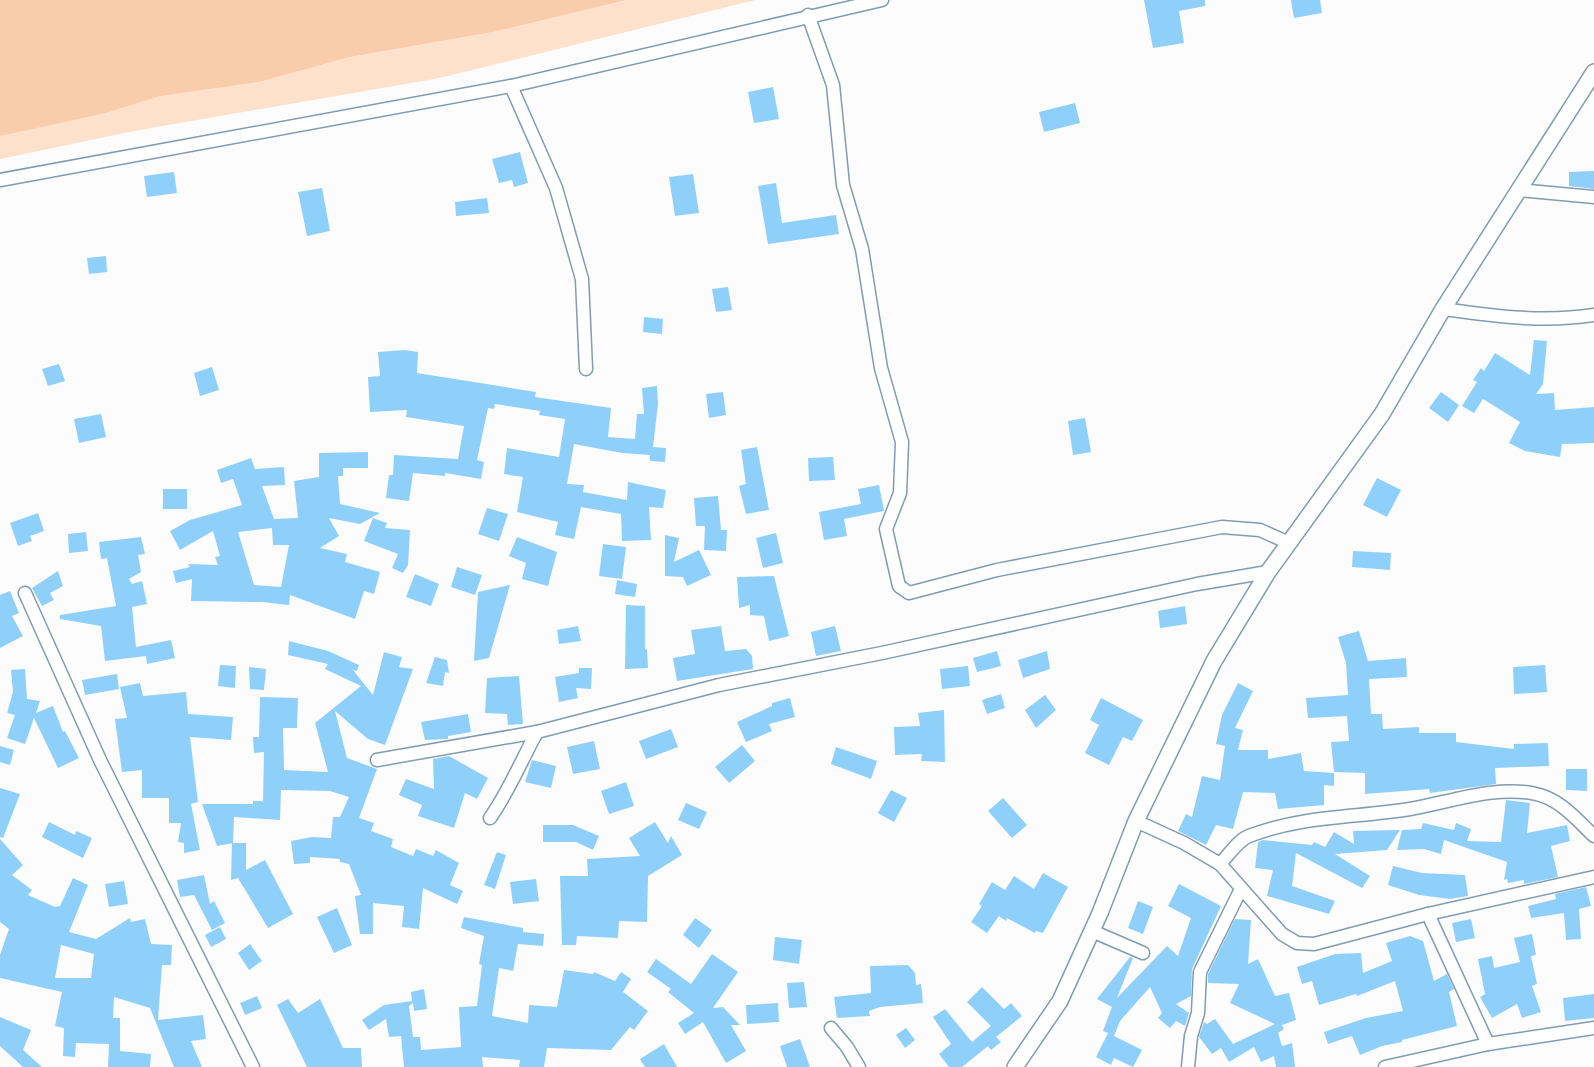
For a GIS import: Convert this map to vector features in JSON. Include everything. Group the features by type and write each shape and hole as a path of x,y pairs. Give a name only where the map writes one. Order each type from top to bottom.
{"street":[{"path":"0,180 511,86 808,15 882,0"},
{"path":"808,15 833,85 843,185 862,249 881,368 902,442 900,493 886,529 899,586 909,593 997,570 1222,527 1260,530 1289,543"},
{"path":"1015,1067 1060,1000 1092,931 1136,821 1214,661 1268,572 1382,414 1443,309 1594,72"},
{"path":"511,86 556,188 582,279 586,369"},
{"path":"1519,190 1594,197"},
{"path":"1443,309 1516,319 1561,320 1594,315"},
{"path":"377,760 537,732 719,685 882,654 1197,585 1268,572"},
{"path":"25,593 100,760 253,1067"},
{"path":"490,818 510,790 514,774 537,732"},
{"path":"1220,864 1246,837 1282,826 1333,815 1409,809 1509,792 1537,794 1561,804 1594,836"},
{"path":"1136,821 1184,843 1220,864 1282,934 1297,943 1314,944 1428,914 1594,877"},
{"path":"1188,1067 1191,1036 1198,1013 1200,972 1241,889"},
{"path":"1428,914 1488,1044"},
{"path":"1092,931 1143,953"},
{"path":"831,1028 859,1067"},
{"path":"1385,1067 1488,1044 1594,1028"}],"shaded area":[{"path":"0,0 627,0 493,32 350,57 259,82 161,96 106,113 0,136"},
{"path":"627,0 755,0 440,78 134,131 0,159 0,136 10,133 106,113 161,96 259,82 350,57 493,32"}],"building":[{"path":"1144,0 1205,0 1205,6 1179,11 1184,43 1153,48"},
{"path":"1291,0 1320,0 1322,13 1294,18"},
{"path":"773,87 779,119 754,123 748,92"},
{"path":"1075,103 1080,123 1044,132 1039,112"},
{"path":"520,152 528,183 514,187 512,180 499,183 492,159"},
{"path":"1594,171 1594,189 1569,186 1569,172"},
{"path":"174,172 177,193 147,197 144,176"},
{"path":"693,174 699,213 675,216 669,177"},
{"path":"776,183 782,223 836,215 839,234 768,244 758,186"},
{"path":"322,188 330,231 307,236 298,192"},
{"path":"487,198 489,213 456,216 455,202"},
{"path":"106,256 107,272 89,274 87,258"},
{"path":"728,287 732,310 716,312 712,289"},
{"path":"644,317 663,319 662,334 643,332"},
{"path":"1534,340 1547,341 1543,384 1536,394 1554,393 1555,410 1594,407 1594,443 1562,444 1560,457 1525,451 1509,443 1520,422 1483,399 1474,413 1462,406 1477,382 1473,380 1481,368 1484,371 1495,353 1530,375"},
{"path":"405,350 418,352 417,373 536,392 535,397 611,408 608,437 635,439 637,414 644,414 642,388 657,386 658,404 653,447 666,448 665,462 650,461 650,455 622,453 574,444 567,484 584,485 583,492 627,500 628,482 666,490 663,508 649,507 651,540 622,541 621,514 581,507 574,539 555,535 558,522 517,512 523,477 504,474 507,448 559,457 565,419 539,415 540,411 495,404 494,409 488,408 477,460 484,462 481,479 445,473 445,476 413,473 409,501 386,498 389,475 393,475 394,455 458,459 464,426 406,417 407,410 370,412 368,377 380,376 378,352"},
{"path":"59,364 65,381 48,386 42,369"},
{"path":"212,367 219,390 200,396 194,373"},
{"path":"723,392 726,415 709,418 706,394"},
{"path":"1441,392 1459,405 1448,422 1429,408"},
{"path":"101,414 106,437 79,443 74,419"},
{"path":"1085,418 1091,452 1073,455 1068,421"},
{"path":"757,447 769,510 746,514 739,486 746,484 741,450"},
{"path":"368,452 368,468 343,468 343,476 338,476 340,504 380,513 360,524 329,518 339,536 320,548 347,554 345,562 380,572 374,594 364,591 355,619 290,595 289,605 262,602 191,601 192,579 176,583 173,571 190,567 188,564 218,565 215,557 220,556 213,531 180,550 170,531 190,520 242,505 233,479 221,483 217,470 251,458 255,469 284,467 285,485 262,486 274,519 298,518 294,481 319,477 319,453","holes":["272,528 273,545 289,545 281,587 254,585 238,532"]},
{"path":"833,457 835,480 809,481 808,458"},
{"path":"1377,478 1401,490 1387,517 1363,505"},
{"path":"879,485 884,511 844,519 847,536 824,540 819,512 861,504 858,489"},
{"path":"163,489 187,489 187,509 163,509"},
{"path":"718,496 721,530 727,530 726,551 704,550 705,526 696,526 694,498"},
{"path":"487,508 508,514 499,541 478,534"},
{"path":"38,513 44,531 30,536 32,541 18,546 10,523"},
{"path":"373,518 387,523 385,528 410,530 408,565 403,573 392,568 398,554 364,541"},
{"path":"86,532 88,551 69,553 68,534"},
{"path":"776,533 783,563 763,568 756,538"},
{"path":"665,535 679,538 674,562 699,550 711,575 687,586 683,577 665,576"},
{"path":"141,537 145,554 138,555 141,572 129,579 132,584 142,581 147,604 132,607 136,647 171,640 175,658 147,664 146,656 105,661 101,626 60,619 60,615 116,606 107,558 101,559 99,542"},
{"path":"517,537 557,552 548,586 522,579 526,563 509,556"},
{"path":"603,544 626,547 622,579 599,576"},
{"path":"1353,551 1391,553 1390,570 1352,567"},
{"path":"457,567 482,575 475,595 451,587"},
{"path":"58,571 63,586 50,593 54,600 42,606 32,588"},
{"path":"415,574 439,584 431,606 406,597"},
{"path":"774,576 789,636 769,641 764,616 750,615 750,605 739,608 737,577"},
{"path":"617,580 637,584 635,597 615,594"},
{"path":"510,585 489,658 474,661 478,592"},
{"path":"10,591 19,613 12,616 23,636 0,648 0,595"},
{"path":"626,605 645,606 645,649 647,649 648,668 625,669"},
{"path":"1185,606 1187,624 1160,628 1158,611"},
{"path":"578,626 581,641 559,644 557,630"},
{"path":"721,626 725,651 746,649 752,656 753,669 677,681 673,658 695,654 691,630"},
{"path":"835,626 841,651 816,656 811,632"},
{"path":"1359,631 1368,661 1406,658 1407,677 1369,679 1371,714 1382,714 1383,729 1419,727 1419,733 1456,733 1456,742 1514,749 1514,744 1548,743 1549,766 1495,768 1496,784 1430,793 1429,789 1365,794 1365,773 1334,772 1331,742 1349,741 1347,716 1308,718 1306,698 1348,695 1346,663 1338,637"},
{"path":"289,641 328,651 359,665 357,671 353,670 373,695 384,652 402,657 399,667 413,669 385,745 368,739 335,711 347,758 377,769 359,818 374,823 371,831 393,839 391,847 413,856 416,849 433,856 436,850 459,863 450,885 463,891 457,904 423,888 419,929 402,927 404,906 373,903 373,934 360,934 355,896 361,895 349,864 340,862 340,859 310,857 310,863 294,864 291,841 312,837 331,838 333,817 340,817 349,797 330,791 281,790 280,820 234,817 233,843 217,846 202,804 253,804 253,801 263,801 264,752 254,753 253,737 259,737 260,697 298,698 297,728 283,728 284,770 328,772 315,723 361,686 325,669 328,664 288,655"},
{"path":"997,651 1001,666 977,672 973,658"},
{"path":"1047,651 1050,669 1023,678 1018,660"},
{"path":"435,657 447,660 449,673 445,672 443,686 426,683"},
{"path":"220,665 236,666 235,688 218,686"},
{"path":"1545,665 1547,692 1514,694 1513,667"},
{"path":"968,666 970,686 942,689 940,669"},
{"path":"249,667 266,669 264,690 250,689"},
{"path":"579,668 592,668 591,689 576,688 578,698 559,702 555,677 579,673"},
{"path":"25,669 27,699 40,701 36,713 53,706 63,732 65,731 79,758 58,768 34,718 25,744 7,738 15,715 7,713 13,692 11,670"},
{"path":"117,674 119,689 85,695 82,680"},
{"path":"519,676 523,724 508,725 507,714 485,713 487,678"},
{"path":"140,683 143,696 186,692 188,714 233,717 231,740 190,737 198,802 191,804 200,850 184,853 184,843 178,842 181,823 169,823 169,798 142,798 142,770 122,772 115,719 127,718 120,687"},
{"path":"1238,683 1253,691 1235,728 1243,730 1238,750 1268,750 1268,759 1301,753 1304,771 1334,773 1334,786 1324,785 1324,805 1278,809 1275,793 1243,792 1233,829 1216,825 1206,845 1178,831 1186,814 1192,817 1202,776 1220,780 1225,746 1216,744 1222,715"},
{"path":"1001,694 1005,708 987,714 982,700"},
{"path":"1045,695 1056,710 1036,728 1025,710"},
{"path":"790,698 795,717 769,724 772,731 746,742 737,722 772,706 772,703"},
{"path":"1101,698 1143,720 1132,741 1123,737 1109,765 1085,753 1099,725 1090,720"},
{"path":"944,710 945,762 921,761 922,754 895,755 894,727 920,726 918,713"},
{"path":"468,714 471,732 448,736 448,739 425,740 421,722"},
{"path":"671,729 678,747 646,759 639,741"},
{"path":"594,741 600,769 573,774 567,747"},
{"path":"742,745 755,761 729,783 715,767"},
{"path":"0,746 14,750 10,765 0,762"},
{"path":"836,747 877,761 871,779 831,764"},
{"path":"449,756 488,778 477,799 465,793 454,828 418,816 422,805 399,795 406,779 434,789 433,759"},
{"path":"532,760 556,766 551,788 525,782"},
{"path":"1566,769 1587,769 1587,791 1566,790"},
{"path":"626,782 634,806 609,814 601,791"},
{"path":"0,788 20,794 3,838 0,837"},
{"path":"891,790 907,798 894,822 878,813"},
{"path":"1003,798 1027,825 1012,838 988,811"},
{"path":"1506,800 1530,803 1527,833 1567,825 1570,841 1551,846 1558,877 1524,884 1524,880 1508,883 1507,879 1504,880 1507,862 1444,840 1441,854 1424,849 1397,850 1402,830 1421,829 1423,823 1454,830 1456,823 1471,829 1467,841 1501,842"},
{"path":"686,803 707,812 699,829 678,820"},
{"path":"49,822 75,835 76,831 92,838 83,858 42,837"},
{"path":"655,822 668,843 671,836 682,855 648,876 647,922 619,921 618,938 577,936 576,945 562,945 560,876 588,876 587,859 640,856 629,838"},
{"path":"543,825 573,825 599,836 593,850 576,842 543,842"},
{"path":"1400,830 1387,850 1335,854 1370,876 1362,888 1296,853 1292,886 1335,901 1329,914 1267,896 1273,870 1255,868 1258,842 1263,840 1312,845 1314,842 1325,847 1334,832 1354,844 1353,831"},
{"path":"0,839 23,865 12,875 32,890 28,895 55,907 60,906 73,878 88,885 69,932 96,939 130,918 131,922 145,919 151,944 172,945 171,965 162,965 158,1020 203,1015 206,1039 191,1041 202,1067 174,1067 150,1008 114,997 113,1018 120,1018 120,1051 151,1054 150,1067 108,1067 109,1044 76,1043 75,1057 63,1056 64,1028 55,1026 62,992 0,978 0,955 9,929 0,922","holes":["61,945 94,954 91,978 55,978"]},
{"path":"232,843 246,843 246,870 265,860 293,914 268,928 238,878 231,880"},
{"path":"497,852 506,855 495,889 484,885"},
{"path":"1393,866 1422,873 1465,875 1468,896 1450,899 1419,895 1388,885"},
{"path":"1043,873 1068,887 1043,933 1036,931 1035,933 999,916 987,933 971,922 982,906 979,904 992,882 1005,890 1014,876 1034,889"},
{"path":"204,875 210,904 214,901 225,923 212,930 194,895 180,897 177,880"},
{"path":"536,879 539,901 513,904 510,882"},
{"path":"124,881 128,904 109,907 105,884"},
{"path":"1179,884 1221,906 1192,969 1191,996 1176,1004 1189,1013 1185,1026 1176,1021 1170,1028 1158,1018 1162,1013 1150,987 1120,1021 1114,1036 1142,1050 1133,1067 1114,1058 1111,1065 1096,1057 1108,1033 1103,1031 1112,1007 1097,999 1130,957 1133,958 1117,998 1167,946 1178,956 1191,918 1168,906"},
{"path":"1586,887 1591,906 1579,909 1581,939 1566,940 1564,913 1531,918 1528,906 1556,899 1555,894"},
{"path":"1138,901 1153,907 1143,934 1128,928"},
{"path":"337,908 352,945 334,953 317,917"},
{"path":"464,917 523,928 523,932 544,934 543,946 518,944 513,971 499,968 492,1016 528,1023 529,1005 557,1007 564,970 593,974 594,972 615,981 621,972 631,979 623,992 648,1011 634,1030 630,1027 611,1050 547,1048 544,1067 519,1067 520,1060 482,1057 483,1067 404,1067 401,1036 389,1037 386,1019 369,1030 362,1020 384,1005 412,1001 411,992 424,989 427,1009 414,1011 413,1003 409,1006 413,1037 420,1037 421,1050 461,1047 459,1007 477,1006 482,965 479,964 484,936 461,928"},
{"path":"695,918 712,930 699,948 683,935"},
{"path":"1235,919 1251,920 1248,964 1258,959 1275,996 1289,993 1296,1020 1282,1025 1284,1029 1278,1033 1282,1046 1292,1043 1295,1067 1276,1067 1274,1056 1261,1062 1254,1047 1229,1062 1221,1048 1212,1054 1199,1037 1204,1022 1207,1024 1215,1019 1233,1044 1275,1024 1230,1003 1239,984 1208,983 1208,974"},
{"path":"1471,919 1475,938 1456,942 1452,923"},
{"path":"220,927 226,939 211,947 205,935"},
{"path":"1532,934 1536,955 1531,956 1537,984 1532,986 1541,1012 1522,1018 1517,1004 1492,1018 1480,997 1485,994 1478,959 1492,956 1494,968 1520,962 1514,938"},
{"path":"1410,936 1423,941 1434,981 1447,974 1454,989 1449,992 1457,1026 1402,1040 1402,1042 1382,1046 1360,1055 1352,1036 1328,1044 1324,1032 1366,1018 1403,1011 1395,981 1357,996 1356,994 1319,1005 1312,981 1302,984 1297,967 1335,954 1361,953 1363,973 1392,961 1386,943"},
{"path":"775,937 802,940 799,964 773,960"},
{"path":"250,944 262,961 249,970 238,953"},
{"path":"712,954 738,972 713,1008 723,1007 740,1025 731,1025 746,1051 726,1063 703,1022 685,1034 678,1023 694,1013 668,992 671,989 647,972 656,959 691,984"},
{"path":"908,965 915,973 916,985 921,984 923,1003 880,1007 869,1011 870,1016 837,1018 834,997 871,993 870,966"},
{"path":"804,982 807,1007 789,1008 787,983"},
{"path":"982,987 1004,1009 1011,1003 1022,1016 996,1037 1001,1042 991,1050 988,1046 962,1067 949,1067 939,1054 951,1044 933,1017 945,1009 972,1042 991,1026 967,1002"},
{"path":"1594,994 1594,1018 1565,1021 1563,998"},
{"path":"257,996 262,1008 245,1015 240,1003"},
{"path":"288,999 298,1013 320,999 343,1048 361,1048 362,1067 307,1067 277,1005"},
{"path":"778,1003 779,1022 747,1024 746,1005"},
{"path":"0,1017 31,1030 23,1050 42,1067 23,1067 0,1046"},
{"path":"906,1028 915,1040 905,1048 896,1035"},
{"path":"800,1039 810,1067 787,1067 780,1046"},
{"path":"664,1044 677,1067 645,1067 640,1059"}]}
